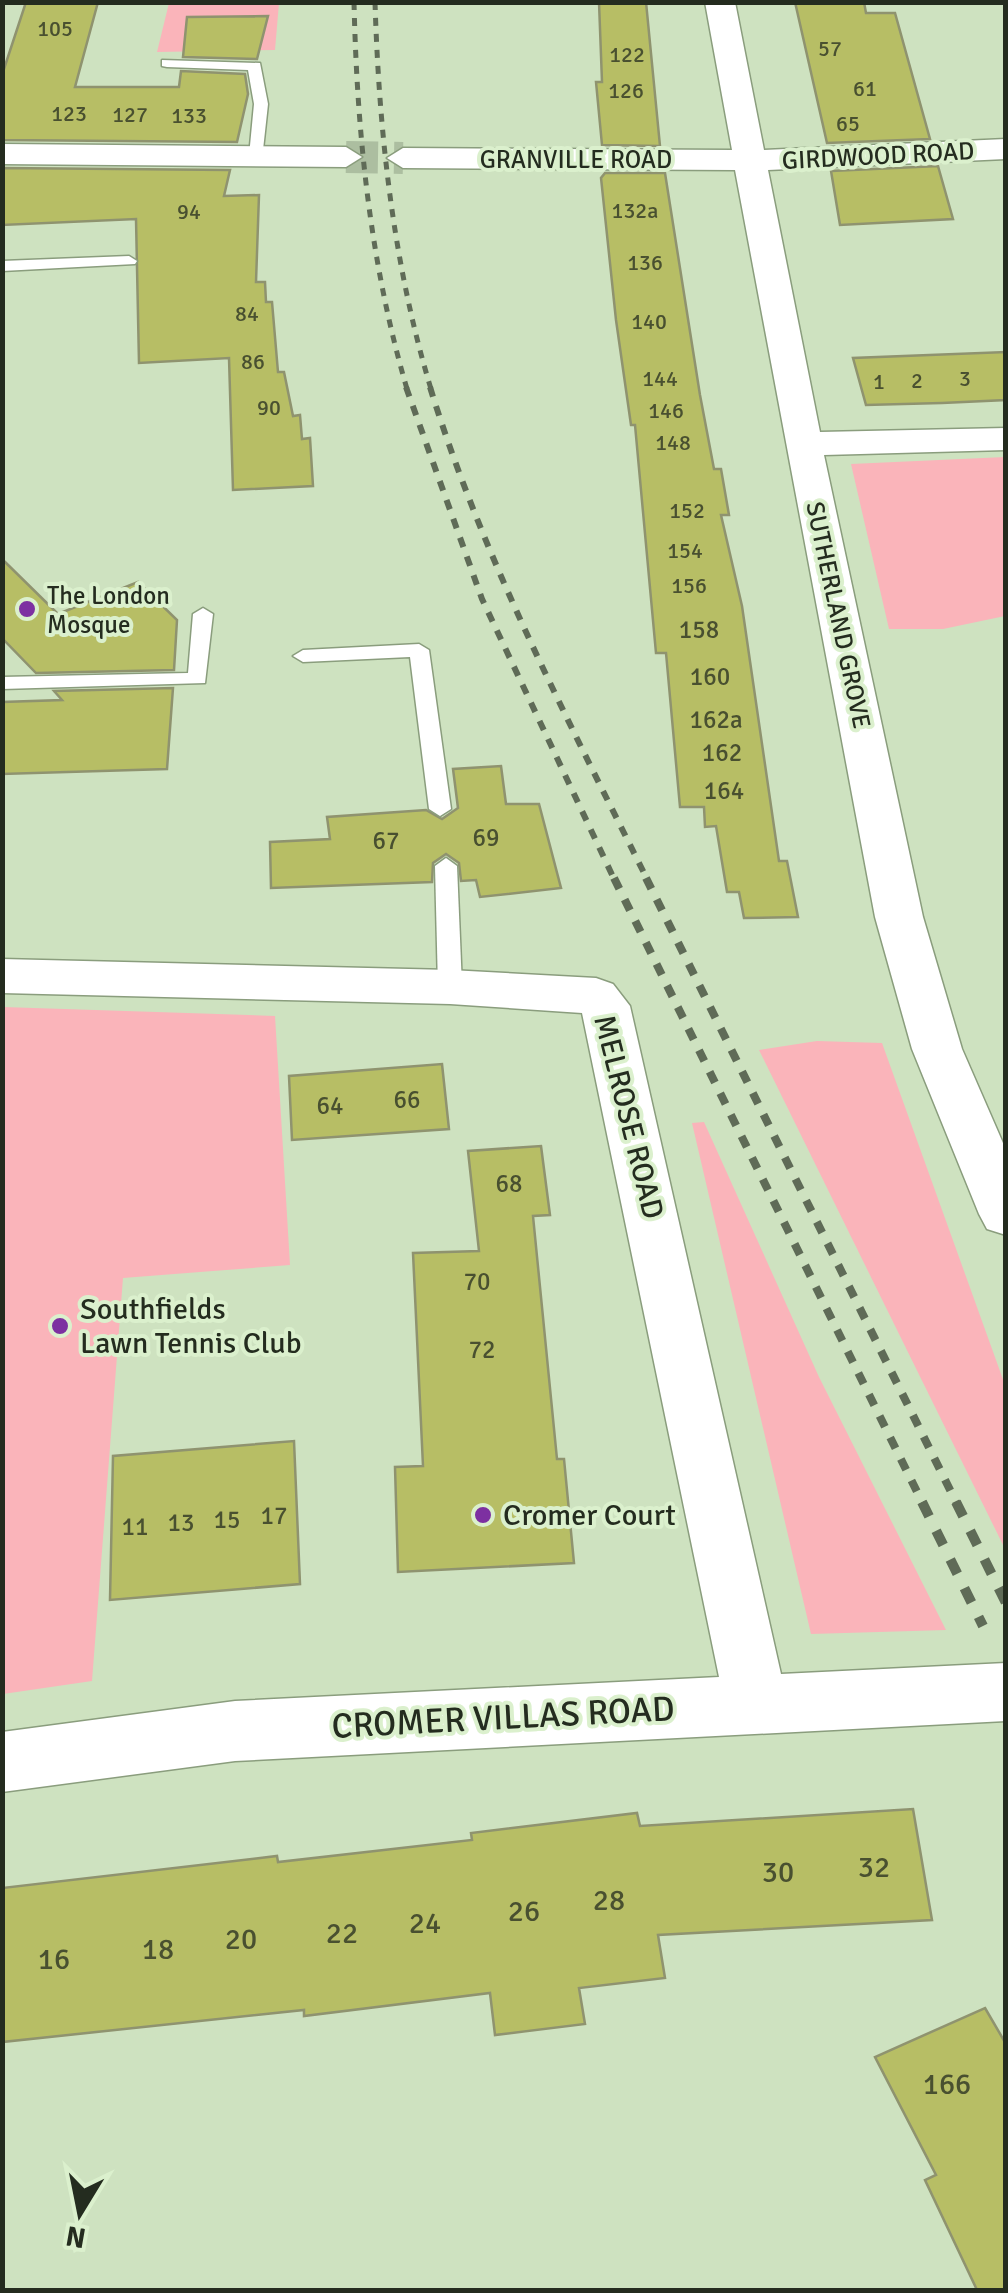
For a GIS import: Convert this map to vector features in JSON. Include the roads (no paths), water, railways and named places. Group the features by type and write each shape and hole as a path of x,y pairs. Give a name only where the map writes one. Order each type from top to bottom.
{"street":[{"name":"SUTHERLAND GROVE","path":"720,2 803,444 899,917 937,1049 1006,1214"},
{"name":"GIRDWOOD ROAD","path":"750,159 1006,149"},
{"path":"2,154 346,157"},
{"name":"GRANVILLE ROAD","path":"403,158 750,159"},
{"path":"803,444 1006,440"},
{"name":"MELROSE ROAD","path":"2,976 450,986 596,996 605,1006 756,1703"},
{"name":"CROMER VILLAS ROAD","path":"2,1762 234,1731 1006,1692"}],"lane":[{"path":"167,64 255,66 261,104 257,156"},
{"path":"2,266 129,261"},
{"path":"2,683 198,679 203,614"},
{"path":"303,656 419,650 440,809"},
{"path":"446,866 450,986"}],"tunnel":[{"path":"346,157 403,158"}],"railway":[{"path":"354,2 358,100 368,197 384,294 407,389"},
{"path":"375,2 390,197 407,294 431,389"},
{"path":"406,387 482,599 615,881"},
{"path":"430,387 501,576 648,881"},
{"path":"614,878 923,1504"},
{"path":"646,878 957,1504"},
{"path":"922,1502 983,1626"},
{"path":"956,1502 1006,1603"}],"place":[{"name":"The London Mosque","path":"27,609"},
{"name":"Southfields Lawn Tennis Club","path":"60,1326"},
{"name":"Cromer Court","path":"483,1515"}]}
